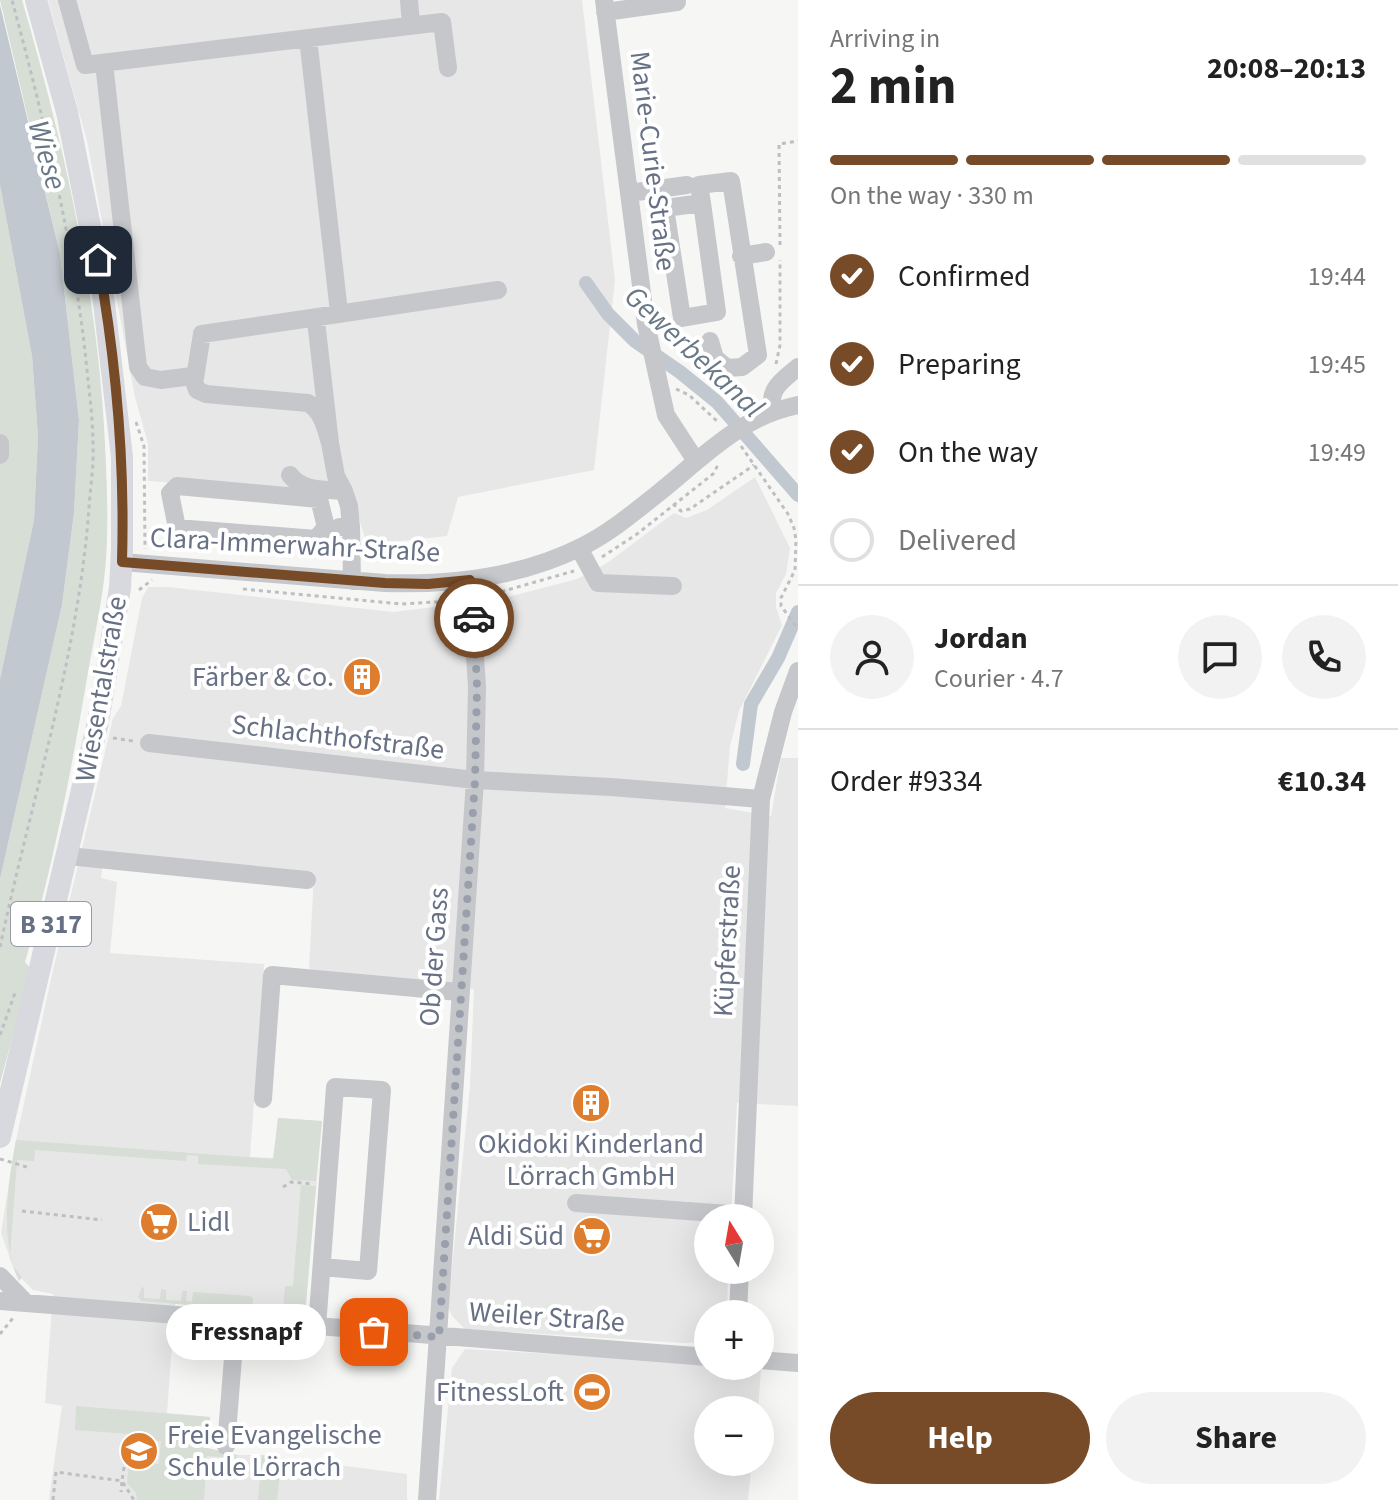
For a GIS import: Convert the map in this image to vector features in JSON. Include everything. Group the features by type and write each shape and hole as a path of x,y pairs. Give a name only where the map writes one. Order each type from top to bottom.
{"main road":[{"name":"Wiesentalstraße","path":"0,1137 107,679 122,562 122,457 102,286 67,112 36,0"}],"street":[{"path":"67,0 85,65 442,22 448,68"},
{"path":"409,0 411,25"},
{"path":"604,6 677,2"},
{"name":"Marie-Curie-Straße","path":"604,6 646,324 657,380 666,415 696,461"},
{"path":"308,38 339,312"},
{"path":"104,63 138,367 149,380 195,378"},
{"path":"710,341 715,358 721,365 734,368 750,363 758,355 731,181 699,185 717,312"},
{"path":"629,193 677,191"},
{"path":"702,203 665,208 682,318 749,308"},
{"path":"741,256 766,252"},
{"path":"352,581 349,506 317,408 308,403 206,394 197,390 195,378 202,334 498,290"},
{"path":"318,317 330,443"},
{"path":"772,412 770,398 774,389 798,367"},
{"name":"Clara-Immerwahr-Straße","path":"122,562 352,581 428,584 470,580 537,564 579,548 615,526 726,435 772,412 798,405"},
{"path":"0,443 0,455"},
{"path":"177,486 319,499 326,527 316,539 177,528 170,493 177,486"},
{"path":"326,527 351,527"},
{"path":"579,548 598,583 673,586"},
{"name":"Ob der Gass","path":"427,1500 475,780 477,687 470,580"},
{"name":"Küpferstraße","path":"744,1204 761,799 783,712 798,671"},
{"name":"Schlachthofstraße","path":"149,743 475,780 761,799"},
{"path":"68,856 307,880"},
{"path":"263,1099 272,975 459,992"},
{"path":"317,1327 335,1087 382,1090 368,1271 322,1267"},
{"path":"576,1203 694,1213"},
{"path":"0,1276 9,1307"},
{"name":"Weiler Straße","path":"9,1307 236,1320 694,1356"},
{"path":"226,1446 236,1320"},
{"path":"774,1361 798,1363"}],"path":[{"path":"0,947 16,869 65,674 85,558 93,449 81,320 67,236 12,0"},
{"path":"772,373 780,345 779,144 798,141"},
{"path":"657,380 703,406 726,435 750,456 788,514 794,528 796,558 795,570 781,598 784,613 798,629"},
{"path":"679,390 679,398"},
{"path":"720,463 713,474 673,504 676,508 681,511 690,509 754,465"},
{"path":"95,735 149,743"},
{"path":"0,1159 27,1167"},
{"path":"283,1187 291,1182 328,1185"},
{"path":"22,1211 102,1220"},
{"path":"0,1334 9,1307"},
{"path":"121,1492 124,1467"},
{"path":"53,1500 56,1472 122,1481 134,1500"}],"shaded area":[{"path":"0,0 22,0 52,109 77,220 101,388 107,524 103,585 74,754 52,858 25,962 31,969 0,1083 0,879 62,605 74,513 79,420 60,254"},
{"path":"48,0 582,0 615,280 594,470 458,497 447,536 367,545 354,501 338,495 148,481 148,444 135,397 87,141"},
{"path":"0,5 60,254 79,420 74,513 62,605 0,879 0,679 34,520 38,436 32,356 0,185"},
{"path":"0,185 32,356 38,436 34,520 0,679"},
{"path":"755,477 790,548 786,574 776,593 776,607 782,625 739,711 730,746 725,808 771,816 781,758 798,758 798,1106 737,1103 732,1204 694,1204 694,1284 728,1284 727,1300 694,1300 694,1342 465,1329 448,1307 470,1085 474,989 315,972 309,968 314,874 104,856 101,878 117,882 110,953 264,964 250,1157 274,1158 278,1118 322,1121 305,1315 175,1303 167,1413 210,1417 207,1448 237,1455 262,1455 407,1474 407,1500 49,1500 62,1406 45,1403 53,1294 33,1290 15,1272 1,1233 16,1140 52,974 113,718 121,706 142,598 148,587 393,612 500,599 577,579 607,563 674,513 686,518 707,510"},
{"path":"278,1118 322,1121 316,1181 292,1180 286,1169 198,1164 198,1156 187,1155 186,1161 35,1150 34,1161 17,1160 10,1253 7,1213 16,1140 273,1159"},
{"path":"301,1185 316,1186 305,1315 283,1311 285,1286 293,1286"},
{"path":"142,1287 144,1298 160,1299 161,1289 166,1290 166,1300 181,1301 182,1291 187,1291 186,1301 192,1302 193,1292 250,1296 253,1298 252,1310 141,1301 138,1297"},
{"path":"465,1349 694,1364 694,1380 760,1380 759,1396 694,1396 694,1476 751,1476 748,1500 439,1500 452,1368"},
{"path":"76,1406 210,1417 207,1448 237,1455 236,1458 207,1456 204,1500 137,1500 136,1493 127,1483 129,1462 159,1464 161,1441 130,1439 130,1434 75,1430"},
{"path":"262,1455 282,1458 277,1500 258,1500"}],"waterway":[{"name":"Gewerbekanal","path":"586,283 608,314 635,341 717,402 798,495"},
{"name":"Gewerbekanal","path":"743,764 751,704 778,658 798,612"}],"way so far":[{"path":"374,1332 439,1337 475,780 477,687 474,618"}],"place":[{"name":"Färber & Co.","path":"362,677"},
{"name":"Okidoki Kinderland Lörrach GmbH","path":"591,1103"},
{"name":"Lidl","path":"159,1222"},
{"name":"Aldi Süd","path":"592,1236"},
{"name":"Fressnapf","path":"374,1332"},
{"name":"FitnessLoft","path":"592,1392"},
{"name":"Freie Evangelische Schule Lörrach","path":"139,1451"}],"route":[{"path":"98,260 113,360 122,457 122,562 385,583 428,584 470,580 474,618"}],"water label":[{"name":"Wiese","path":"47,155"}]}
